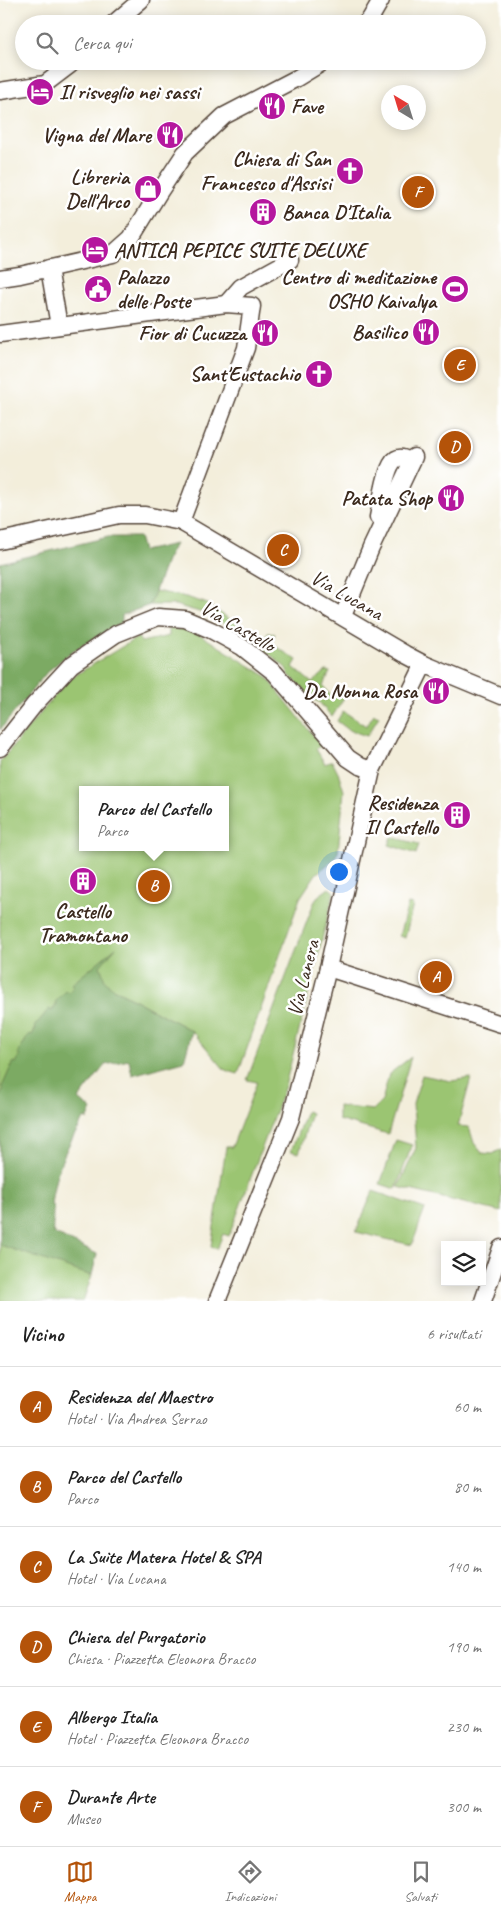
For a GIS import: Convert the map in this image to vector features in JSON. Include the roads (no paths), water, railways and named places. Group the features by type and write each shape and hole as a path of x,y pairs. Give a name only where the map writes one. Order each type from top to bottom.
{"street":[{"path":"124,15 141,0"},
{"path":"372,15 380,0"},
{"path":"0,91 45,84 64,70"},
{"path":"0,278 113,254 131,238 185,153 224,116 310,70"},
{"path":"226,304 241,287 290,260"},
{"path":"49,268 59,326"},
{"path":"0,334 226,304 252,306 246,348 181,522"},
{"path":"343,616 371,548 412,459"},
{"name":"Via Lucana","path":"0,541 119,515 145,515 181,522 424,664 501,696"},
{"name":"Via Castello","path":"0,748 34,705 71,666 116,634 158,617 185,619 211,630 261,660 275,673 348,758 360,766 372,770"},
{"name":"Via Lanera","path":"217,1301 290,1118 328,968 372,770 424,664"},
{"path":"328,968 501,1024"},
{"path":"483,1301 501,1248"}],"place":[{"name":"Il risveglio nei sassi","path":"40,92"},
{"name":"Fave","path":"272,106"},
{"name":"Vigna del Mare","path":"170,135"},
{"name":"Chiesa di San Francesco d'Assisi","path":"350,171"},
{"name":"Libreria Dell'Arco","path":"148,189"},
{"name":"Durante Arte","path":"418,192"},
{"name":"Banca D'Italia","path":"263,212"},
{"name":"ANTICA PEPICE SUITE DELUXE","path":"95,250"},
{"name":"Palazzo delle Poste","path":"98,289"},
{"name":"Centro di meditazione OSHO Kaivalya","path":"455,289"},
{"name":"Basilico","path":"426,332"},
{"name":"Fior di Cucuzza","path":"265,333"},
{"name":"Albergo Italia","path":"460,365"},
{"name":"Sant'Eustachio","path":"319,374"},
{"name":"Chiesa del Purgatorio","path":"455,447"},
{"name":"Patata Shop","path":"451,498"},
{"name":"La Suite Matera Hotel & SPA","path":"283,550"},
{"name":"Da Nonna Rosa","path":"436,691"},
{"name":"Residenza Il Castello","path":"457,815"},
{"name":"Castello Tramontano","path":"83,881"},
{"name":"Parco del Castello","path":"154,886"},
{"name":"Residenza del Maestro","path":"436,977"}]}
